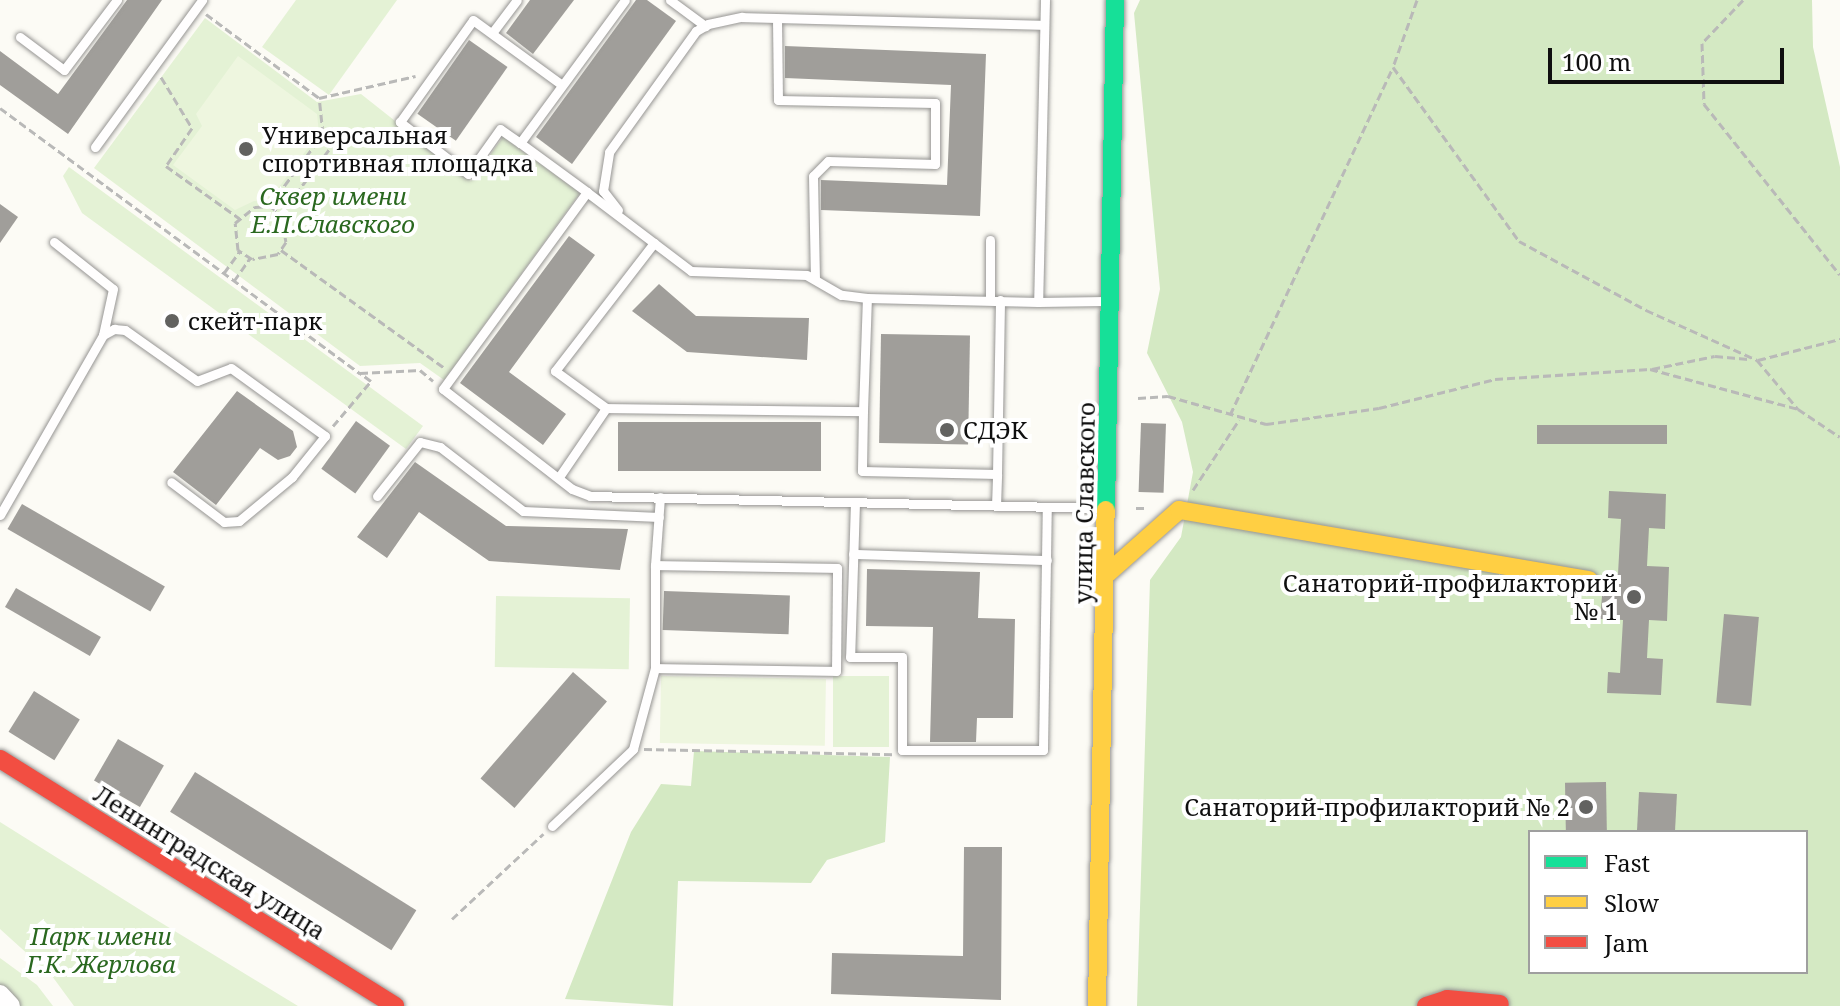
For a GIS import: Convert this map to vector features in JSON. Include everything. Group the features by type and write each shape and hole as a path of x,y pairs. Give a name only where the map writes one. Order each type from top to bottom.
{"street":[{"name":"улица Славского","path":"1097,1006 1108,573 1115,0"},
{"path":"1108,573 1179,510 1589,580"},
{"name":"Ленинградская улица","path":"0,759 395,1006"},
{"path":"0,994 11,1006"},
{"path":"1426,1006 1447,999 1500,1004"}],"lane":[{"path":"20,37 64,70 117,0"},
{"path":"492,33 517,0"},
{"path":"520,143 625,0"},
{"path":"670,0 705,26"},
{"path":"1038,302 1045,0"},
{"path":"95,147 199,3"},
{"path":"626,220 603,191 609,152 705,26 742,17 1044,25"},
{"path":"777,19 778,100 935,103 935,164 828,161 813,176 815,279"},
{"path":"562,85 473,20 400,122 468,174 500,129 691,271 815,279 841,295 867,298 1112,301"},
{"path":"587,192 443,389 559,477 590,496 1109,508"},
{"path":"990,240 995,300 996,506"},
{"path":"0,515 103,335 113,289 54,242"},
{"path":"654,243 555,371 606,408 863,411"},
{"path":"867,298 862,471 997,474"},
{"path":"103,335 125,330 197,381 231,368 325,436 292,477 239,521 224,522 171,482"},
{"path":"559,477 606,408"},
{"path":"377,496 420,442 440,447 523,511 659,517"},
{"path":"552,826 633,749 655,668 655,565 660,497"},
{"path":"855,502 850,657 902,657 902,750 1043,750 1047,507"},
{"path":"853,554 1047,560"},
{"path":"655,565 837,568 836,671 655,668"}],"path":[{"path":"1229,416 1393,67 1417,0"},
{"path":"1743,0 1702,43 1704,104 1840,275"},
{"path":"199,3 319,98 323,134 270,206 244,211 239,218 234,236 240,251 250,258 267,259 281,250 286,229 281,214 270,206"},
{"path":"154,65 192,128 166,166 239,218"},
{"path":"1393,67 1519,241 1646,310 1757,360 1798,409 1840,437"},
{"path":"319,98 436,72"},
{"path":"0,108 371,381 325,436"},
{"path":"281,214 334,143 323,134"},
{"path":"306,157 317,165"},
{"path":"292,175 304,183"},
{"path":"281,191 292,199"},
{"path":"281,250 453,375"},
{"path":"224,273 240,251"},
{"path":"234,281 250,258"},
{"path":"1138,398 1168,396 1239,420 1266,424 1379,408 1495,379 1650,369 1715,356 1757,360 1840,339"},
{"path":"1650,369 1798,409"},
{"path":"360,373 420,370 443,389"},
{"path":"1179,510 1239,420"},
{"path":"1136,508 1150,508"},
{"path":"633,749 904,755"},
{"path":"452,919 552,826"}],"green space":[{"path":"296,0 397,0 329,95 262,47"},
{"path":"1140,0 1812,0 1813,47 1840,167 1840,1006 1137,1006 1150,580 1181,537 1193,472 1182,422 1147,353 1160,289 1134,13"},
{"name":"Сквер имени Е.П.Славского","path":"205,18 317,102 361,94 471,181 503,137 580,193 444,380 420,363 360,366 94,168"},
{"name":"Универсальная спортивная площадка","path":"238,56 317,114 319,133 268,202 254,201 235,210 173,165 202,126 196,114"},
{"path":"69,167 423,426 406,449 82,213 63,176"},
{"path":"496,596 630,598 629,669 495,667"},
{"path":"661,676 826,679 825,746 660,743"},
{"path":"833,676 889,676 889,747 833,747"},
{"path":"694,751 890,757 885,842 827,860 811,883 678,881 673,1006 565,999 631,832 661,784 691,786"},
{"name":"Парк имени Г.К. Жерлова","path":"0,822 298,1006 74,1006 52,976 0,929"},
{"path":"0,958 37,985 53,1006 0,1006"}],"building":[{"path":"127,0 162,0 68,134 0,85 0,51 58,94"},
{"path":"530,0 574,0 533,54 506,33"},
{"path":"636,0 647,0 676,21 572,164 536,137"},
{"path":"469,40 508,67 456,141 417,114"},
{"path":"785,46 986,54 980,216 821,210 821,180 947,185 951,85 785,78"},
{"path":"0,204 18,217 0,243"},
{"path":"569,236 595,255 509,372 566,414 543,445 460,383"},
{"path":"659,284 696,316 809,318 807,360 687,352 632,311"},
{"path":"881,334 970,336 968,445 879,443"},
{"path":"237,391 293,431 297,447 290,456 278,460 260,448 216,505 173,472"},
{"path":"356,421 390,446 355,493 321,469"},
{"path":"618,422 821,422 821,471 618,471"},
{"path":"1141,423 1166,424 1164,493 1139,492"},
{"path":"1537,425 1667,425 1667,444 1537,444"},
{"path":"415,462 506,526 628,529 620,570 489,561 419,512 387,558 357,537"},
{"name":"Санаторий-профилакторий № 1","path":"1609,491 1666,494 1665,529 1649,528 1647,566 1669,567 1667,621 1649,620 1647,658 1663,659 1661,695 1607,693 1608,672 1620,673 1623,620 1600,619 1604,574 1618,574 1621,519 1608,518"},
{"path":"22,504 165,586 150,612 8,529"},
{"path":"867,569 980,572 978,618 1015,619 1013,718 977,718 976,742 930,742 933,627 866,626"},
{"path":"16,588 101,637 90,656 5,607"},
{"path":"664,591 790,595 789,634 663,630"},
{"path":"1724,614 1759,617 1751,706 1716,703"},
{"path":"573,672 607,702 514,808 480,778"},
{"path":"34,691 80,720 54,760 9,732"},
{"path":"118,739 164,766 140,807 94,781"},
{"path":"195,772 416,910 391,950 170,812"},
{"name":"Санаторий-профилакторий № 2","path":"1606,782 1607,830 1566,830 1565,783"},
{"name":"Санаторий-профилакторий № 2","path":"1639,792 1677,794 1675,830 1637,830"},
{"path":"964,847 1002,847 1001,1000 831,994 832,953 963,956"}],"traffic: fast":[{"path":"1106,510 1115,0"}],"traffic: slow":[{"path":"1097,1006 1106,510"},
{"path":"1108,573 1179,510 1589,580"}],"traffic: jam":[{"path":"0,759 395,1006"},
{"path":"1426,1006 1447,999 1500,1004"}],"place":[{"name":"Универсальная спортивная площадка","path":"246,149"},
{"name":"скейт-парк","path":"172,321"},
{"name":"СДЭК","path":"947,430"},
{"name":"Санаторий-профилакторий № 1","path":"1634,597"},
{"name":"Санаторий-профилакторий № 2","path":"1586,807"}]}
